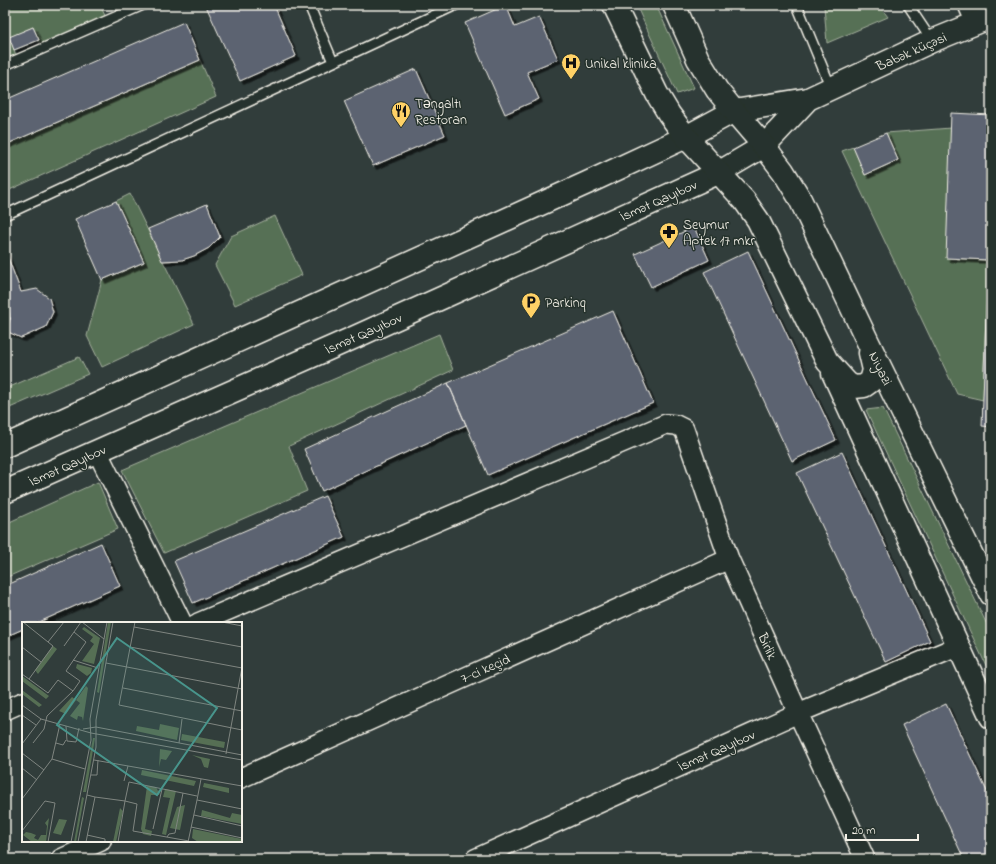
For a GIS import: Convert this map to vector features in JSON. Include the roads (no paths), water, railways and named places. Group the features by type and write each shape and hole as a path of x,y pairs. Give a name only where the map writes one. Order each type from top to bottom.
{"street":[{"path":"614,5 657,94 669,114 686,137 720,172 744,200 758,220 827,361 991,717"},
{"name":"Niyazi","path":"674,5 698,59 717,90 783,171 798,197 868,342 988,582"},
{"name":"Babək küçəsi","path":"808,99 932,41 978,15"},
{"path":"5,446 580,186 686,137 734,111 808,99"},
{"name":"İsmət Qayıbov","path":"5,492 353,338 720,172 764,146 808,99"},
{"path":"827,361 847,383 854,387 864,386 871,380 874,370 868,342"},
{"name":"Birlik","path":"200,622 666,424 676,424 684,429 729,559 865,859"},
{"path":"97,451 182,622"},
{"name":"7-ci keçid","path":"242,778 729,559"},
{"name":"İsmət Qayıbov","path":"475,859 798,713 959,646"},
{"path":"5,710 22,702"},
{"path":"61,859 99,842"}],"lane":[{"path":"5,65 143,5"},
{"path":"308,5 333,62"},
{"path":"5,215 456,5"},
{"path":"797,5 831,88"},
{"path":"908,5 932,41"}],"place":[{"name":"Unikal klinika","path":"571,80"},
{"name":"Tәngaltı Restoran","path":"401,128"},
{"name":"Seymur Aptek 17 mkr","path":"669,249"},
{"name":"Parkinq","path":"531,319"}]}
